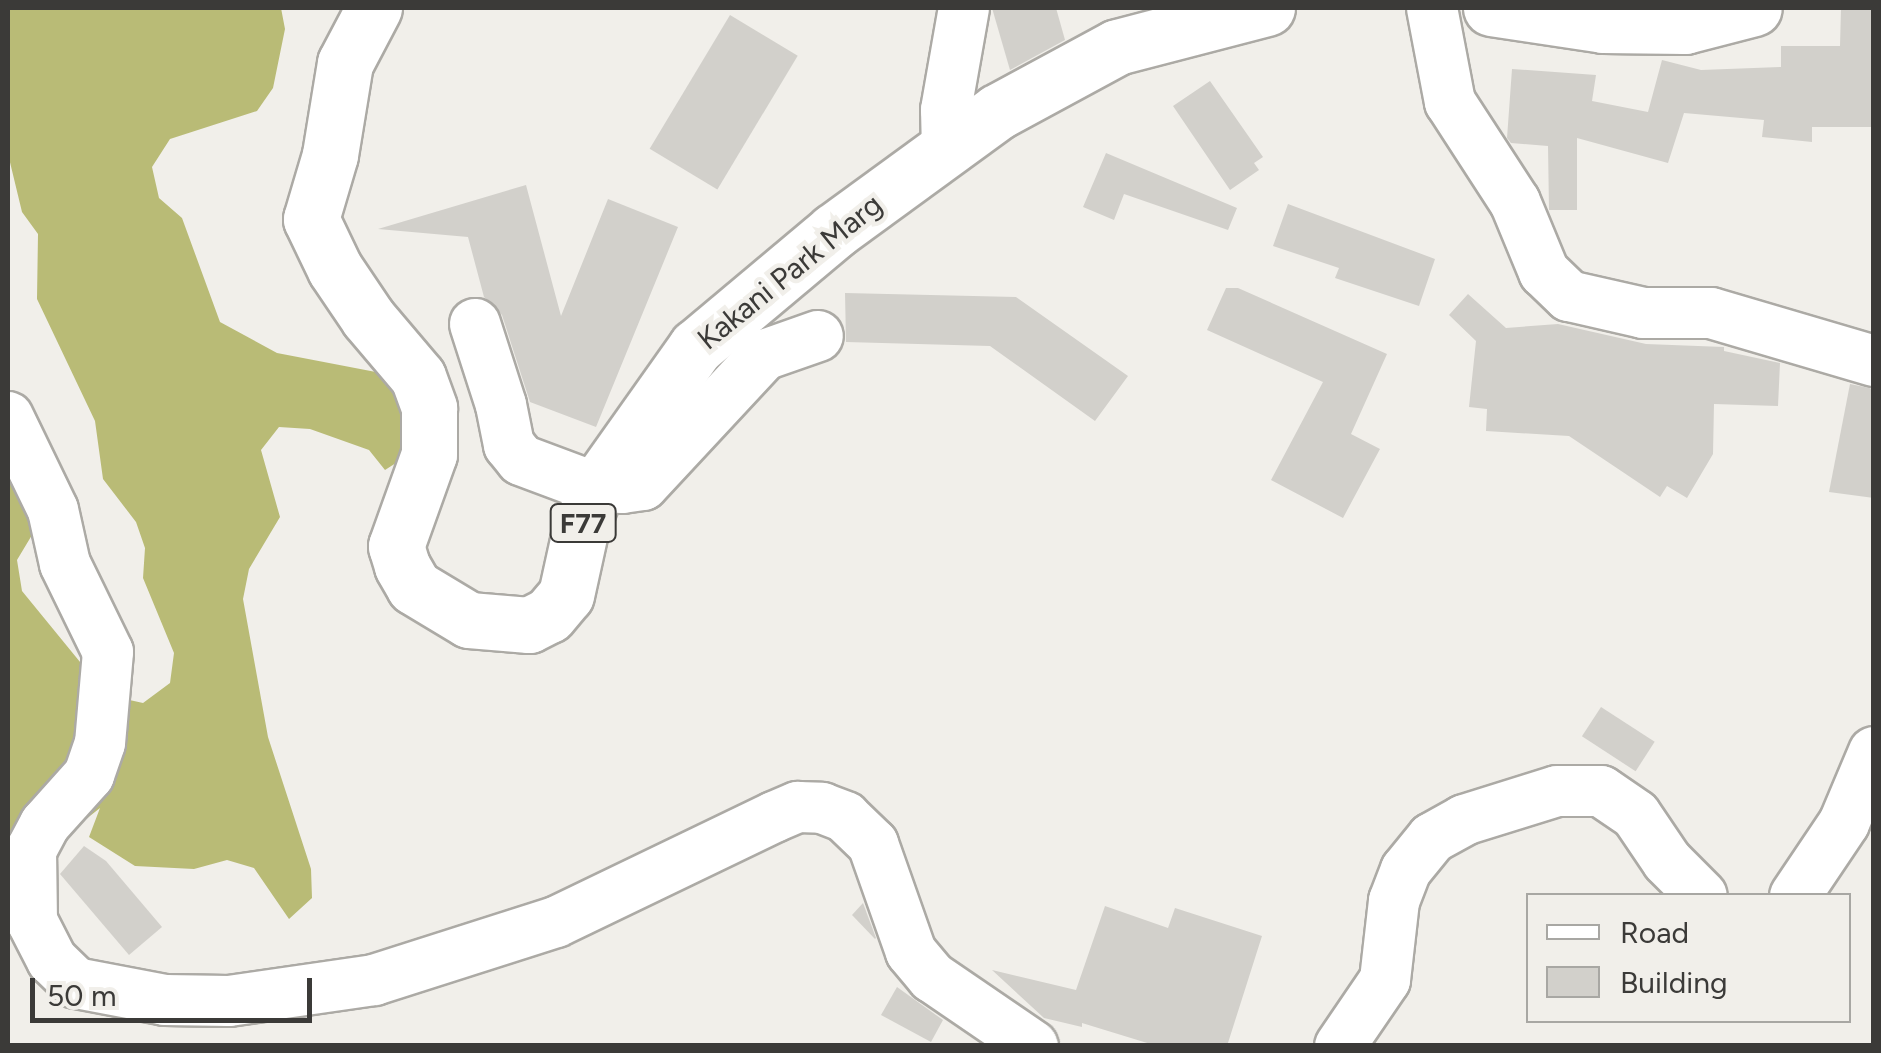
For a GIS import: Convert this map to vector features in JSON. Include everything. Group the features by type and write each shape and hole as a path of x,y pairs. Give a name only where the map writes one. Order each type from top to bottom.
{"main road":[{"name":"Kakani Park Marg","path":"374,8 345,63 330,155 311,219 335,269 368,318 418,376 429,408 429,454 396,546 402,566 414,587 469,620 528,624 548,615 566,595 581,527 601,482 696,347 834,231 998,112 1118,47 1267,8"},
{"path":"1491,8 1603,25 1685,26 1754,8"}],"street":[{"path":"947,150 946,110 964,8"},
{"path":"1432,8 1450,102 1515,202 1544,272 1569,296 1643,312 1712,313 1874,361"},
{"path":"475,324 501,405 509,445 521,460 622,488 644,485 764,355 818,336"},
{"path":"8,417 53,510 72,580 108,652 100,743 89,775 46,824 31,850 32,921 52,960 76,983 164,1000 229,1001 374,980 556,922 774,817 798,807 822,808 844,817 873,844 910,952 1033,1046"},
{"path":"1797,893 1844,822 1874,752"},
{"path":"1340,1046 1385,980 1394,901 1406,870 1432,838 1464,820 1557,791 1602,791 1636,816 1668,861 1699,893"}],"green space":[{"path":"8,8 281,8 285,29 273,88 257,111 170,139 152,167 159,198 182,218 220,322 277,353 381,373 407,391 410,454 385,470 369,450 310,429 279,427 261,450 280,517 249,569 243,599 268,737 311,869 312,898 289,919 254,868 227,860 194,869 135,866 89,837 100,808 8,881 8,454 36,506 32,535 17,560 22,591 107,695 143,703 170,683 174,653 143,578 145,548 136,522 103,479 95,421 37,299 38,234 22,212 8,154"}],"building":[{"path":"992,8 1056,8 1065,40 1010,70"},
{"path":"1841,8 1874,8 1874,127 1812,127 1812,142 1762,137 1764,120 1684,113 1668,163 1577,138 1577,210 1549,210 1548,146 1511,143 1507,138 1512,69 1596,75 1592,101 1648,112 1662,60 1701,70 1781,67 1781,46 1840,46"},
{"path":"730,15 798,56 717,189 650,149"},
{"path":"1210,81 1263,157 1254,163 1259,170 1230,190 1173,106"},
{"path":"1106,153 1237,208 1228,230 1124,194 1114,220 1083,207"},
{"path":"526,185 561,316 608,199 678,227 596,427 530,402 502,315 484,297 468,237 378,229"},
{"path":"1288,204 1435,259 1419,306 1335,278 1339,268 1273,246"},
{"path":"1226,288 1238,288 1387,354 1351,434 1380,449 1343,518 1271,480 1323,382 1207,330"},
{"path":"845,293 1016,297 1128,376 1095,421 990,346 846,342"},
{"path":"1468,294 1506,328 1558,324 1646,344 1724,347 1724,351 1780,363 1778,406 1714,404 1713,454 1687,498 1667,486 1660,497 1569,436 1486,431 1487,409 1469,407 1476,341 1449,315"},
{"path":"1850,384 1874,389 1874,498 1829,492"},
{"path":"1601,707 1655,742 1636,771 1582,736"},
{"path":"84,846 106,861 162,927 129,955 60,874"},
{"path":"863,903 876,938 875,939 852,915"},
{"path":"1105,906 1168,928 1175,908 1262,936 1227,1046 1157,1046 1082,1023 1082,1027 1044,1018 992,970 1076,990"},
{"path":"897,987 943,1020 931,1042 881,1015"}]}
